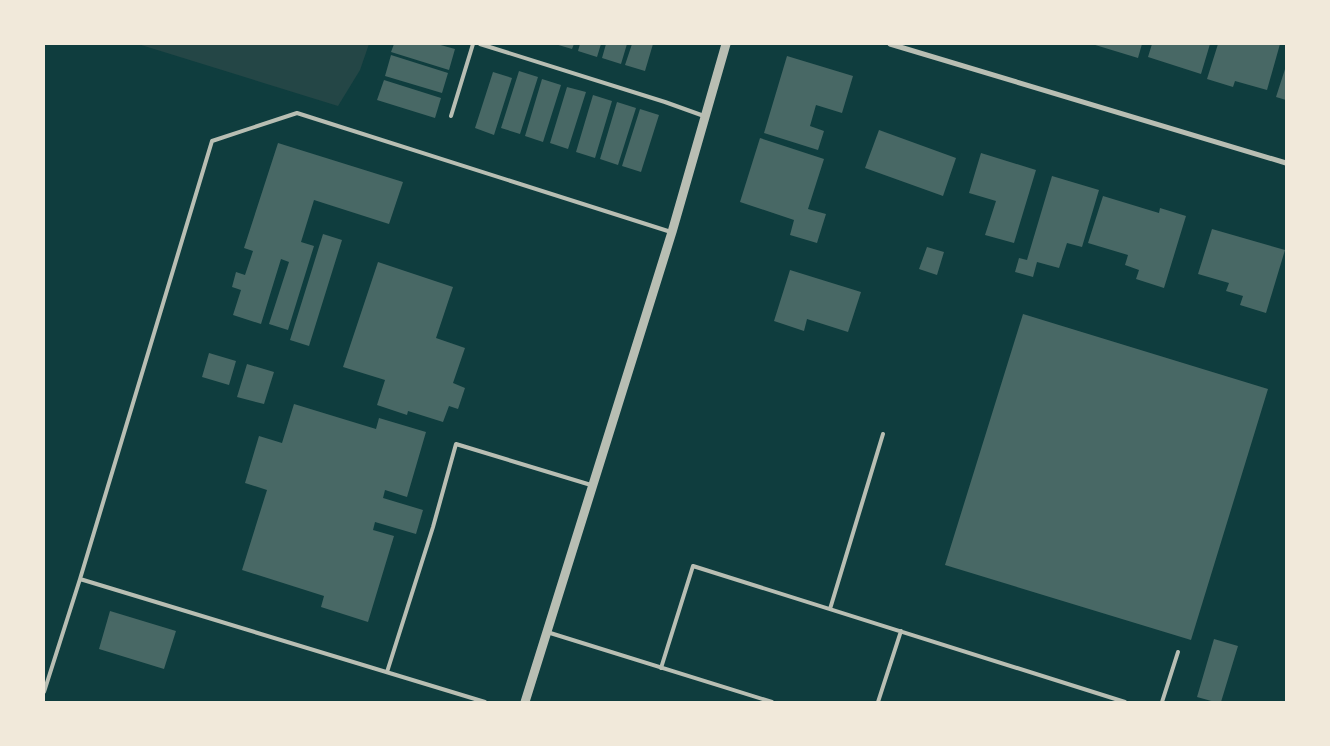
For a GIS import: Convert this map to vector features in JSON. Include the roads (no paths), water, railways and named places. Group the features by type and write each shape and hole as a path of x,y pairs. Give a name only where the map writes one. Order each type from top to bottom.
{"street":[{"path":"525,702 672,232 726,44"},
{"path":"890,44 1286,163"}],"lane":[{"path":"451,116 473,44"},
{"path":"480,44 705,116"},
{"path":"44,692 212,142 296,114 672,232"},
{"path":"830,609 883,434"},
{"path":"387,672 433,527 456,444 593,485"},
{"path":"661,668 693,566 1113,700 1125,702"},
{"path":"80,579 485,702"},
{"path":"878,702 900,631"},
{"path":"547,632 772,702"},
{"path":"1162,702 1178,652"}]}
